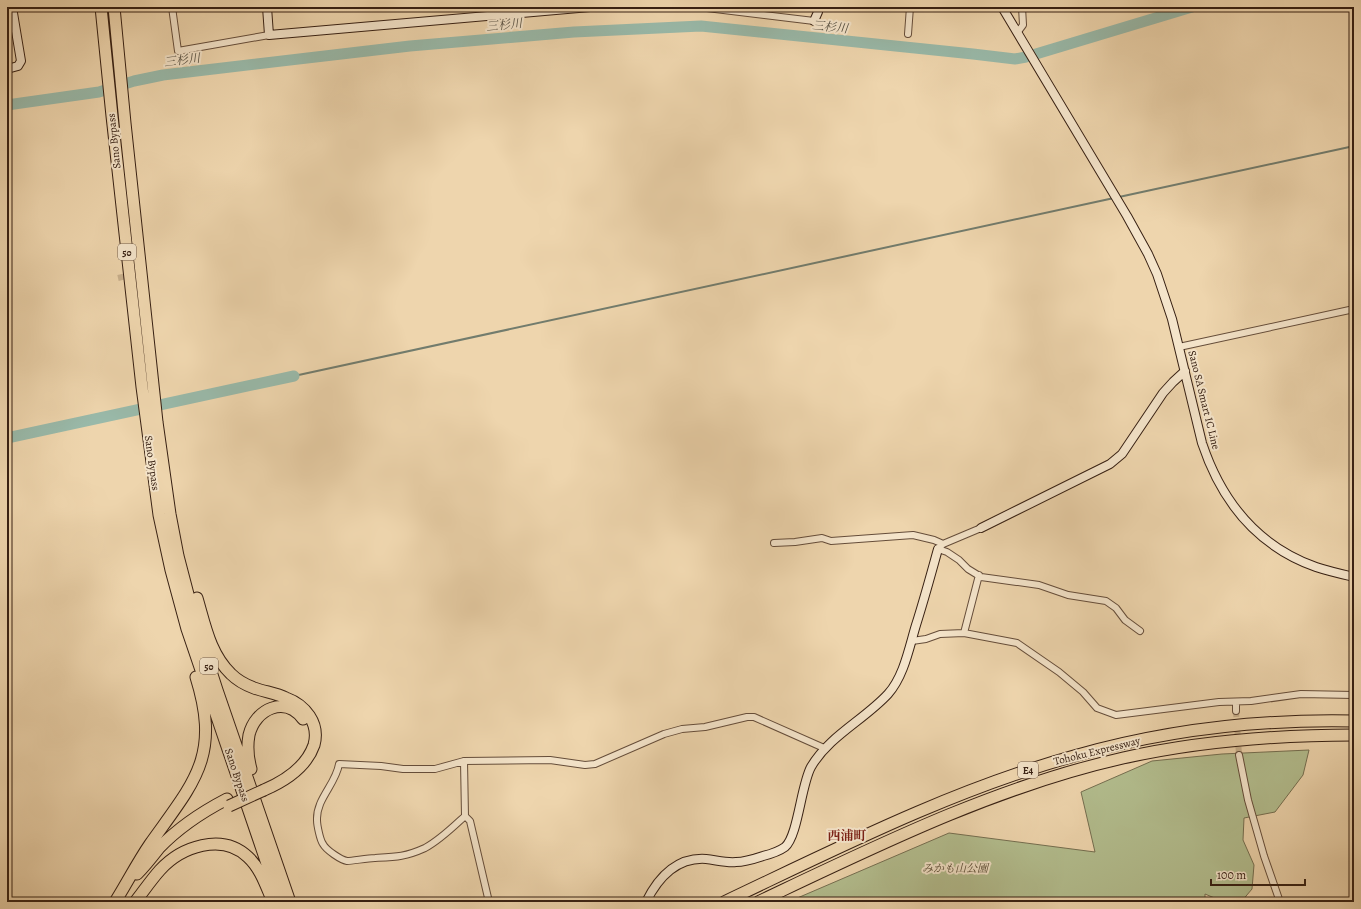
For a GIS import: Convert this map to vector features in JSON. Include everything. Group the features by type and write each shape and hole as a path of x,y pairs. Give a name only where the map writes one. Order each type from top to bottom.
{"highway":[{"name":"Sano Bypass","path":"101,7 142,387 152,424 178,556 196,625 217,690 291,902"},
{"name":"Sano Bypass","path":"114,7 153,387 152,424 159,516 171,570 187,629 280,902"},
{"path":"122,891 160,848 180,829 203,813 262,787 287,778 308,758 315,742 314,725 308,712 296,702 242,683 231,675 222,665 210,644 183,544 170,514"},
{"path":"115,902 149,846 190,787 198,770 204,751 206,726 205,714 195,676 187,629"},
{"path":"262,787 292,766 306,747 308,734 307,727 300,715 294,710 274,707 261,714 256,719 249,735 248,749 252,774 285,872 291,902"},
{"name":"Tohoku Expressway","path":"724,902 855,840 943,802 994,782 1074,756 1118,744 1231,726 1278,722 1354,721"},
{"name":"Tohoku Expressway","path":"758,902 860,853 955,812 1077,770 1122,759 1194,745 1279,737 1354,735"},
{"path":"135,902 148,875 170,847 196,825 228,803"},
{"path":"135,902 167,863 188,850 205,845 218,844 232,847 247,855 260,873 273,902"}],"street":[{"path":"7,69 18,66 21,61 12,7"},
{"path":"172,7 178,51 269,35 590,7"},
{"path":"267,7 269,35"},
{"path":"685,7 707,8 814,21 818,12 818,7"},
{"path":"908,34 910,7"},
{"path":"1002,7 1017,32 1023,25 1022,7"},
{"name":"Sano SA Smart IC Line","path":"1017,32 1122,208 1148,254 1157,274 1172,319 1197,427 1208,461 1222,490 1232,505 1259,533 1277,547 1316,567 1354,577"},
{"path":"1179,347 1354,309"},
{"path":"646,902 659,880 672,869 691,860 704,859 735,862 750,860 773,854 785,846 789,842 797,819 804,785 811,768 824,748 888,694 900,675 912,641 940,547 982,528 1110,464 1122,454 1163,394 1185,371"},
{"path":"774,543 822,538 831,541 913,535 934,540 940,547 959,560 968,570 981,577 1039,585 1068,595 1106,601 1116,608 1125,620 1140,632"},
{"path":"964,633 979,575"},
{"path":"912,641 926,639 940,634 964,633 1017,643 1059,672 1083,692 1097,708 1116,715 1219,702 1251,701 1301,694 1354,695"},
{"path":"1236,702 1236,711"},
{"path":"465,816 426,847 409,855 347,861 333,854 322,844 317,820 319,805 338,772 339,764 381,766 403,769 435,769 464,761 550,760 585,765 595,764 664,734 682,729 705,728 747,717 754,717 824,748"},
{"path":"1239,755 1248,800 1264,856 1280,902"},
{"path":"464,761 465,816 470,821 489,902"}],"green space":[{"name":"みかも山公園","path":"1309,750 1303,775 1275,812 1244,818 1243,840 1254,865 1252,889 1241,902 1224,902 1205,894 1205,902 1108,902 1107,900 1107,902 788,902 949,833 1095,852 1081,792 1152,761 1222,754"}],"waterway":[{"name":"三杉川","path":"7,105 99,92 134,81 163,75 410,46 574,32 701,26 1015,59 1192,7"},
{"path":"1119,197 1354,146"},
{"path":"294,376 1114,198"},
{"path":"7,438 294,376"}],"tunnel":[{"path":"118,278 131,275"},
{"path":"1236,711 1239,755"}],"district":[{"name":"西浦町","path":"847,835"}]}
